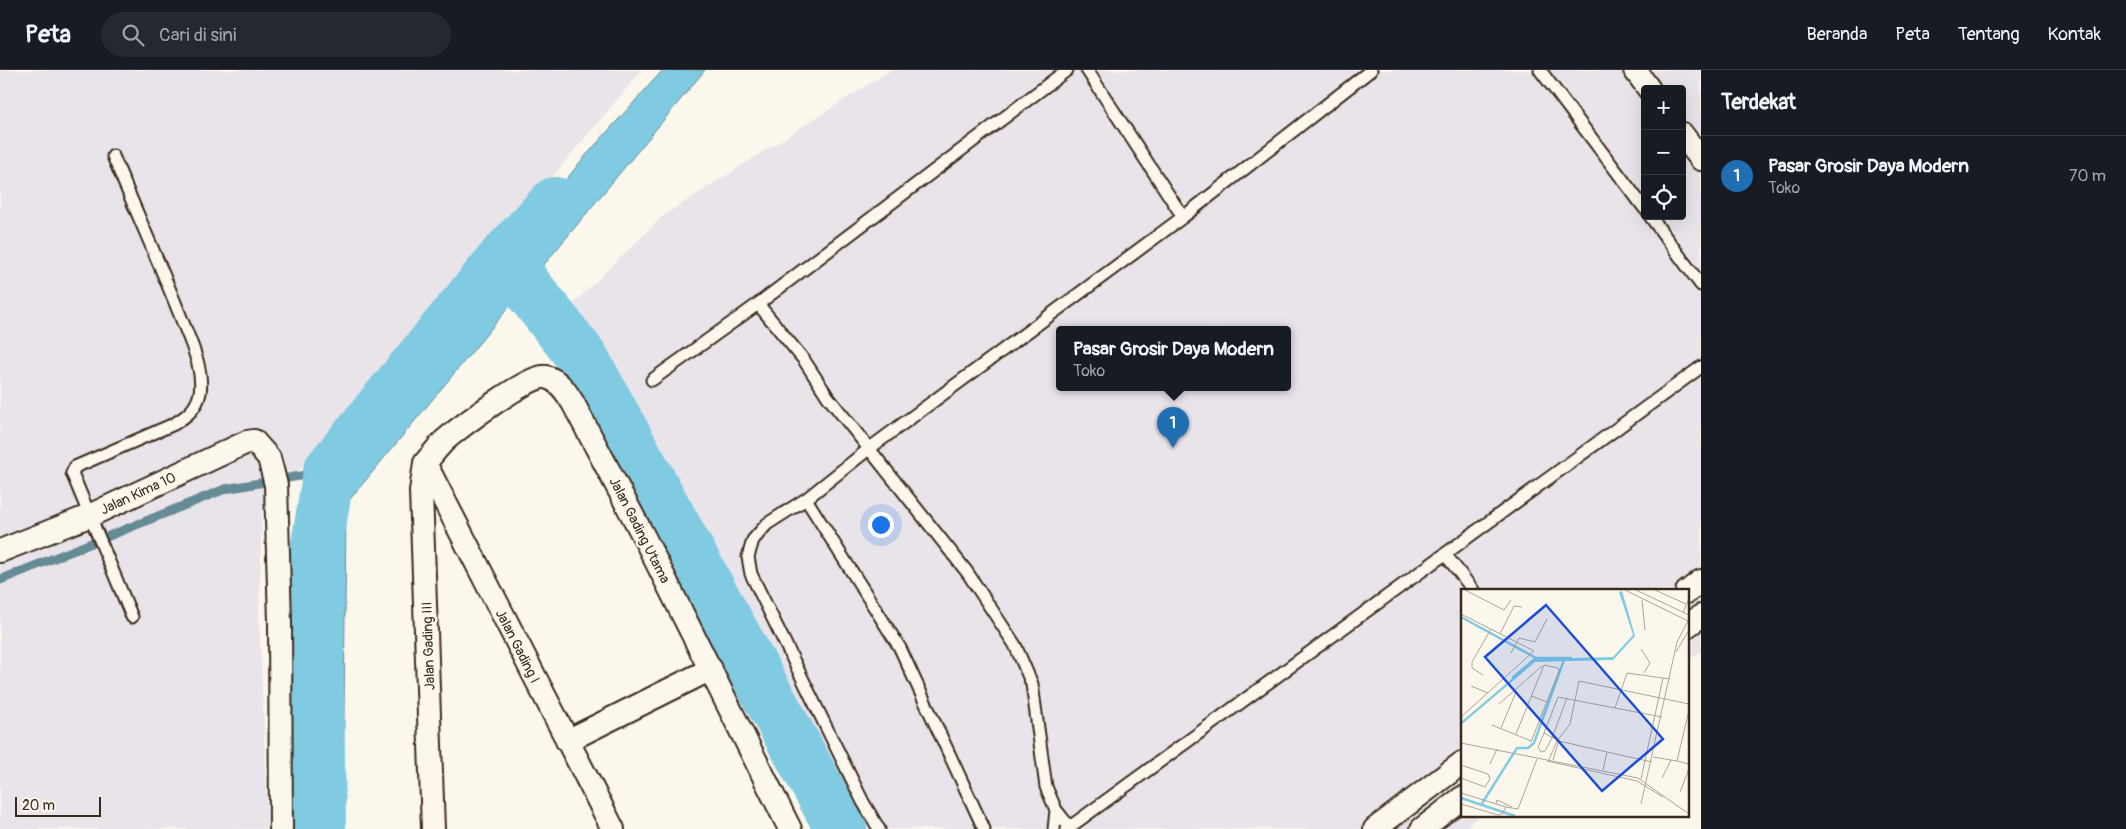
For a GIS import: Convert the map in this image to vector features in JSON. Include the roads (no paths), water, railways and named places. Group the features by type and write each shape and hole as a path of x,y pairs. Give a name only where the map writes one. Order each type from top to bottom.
{"street":[{"path":"1635,70 1646,85"},
{"path":"1686,139 1701,159"},
{"name":"Jalan Gading Utama","path":"424,463 445,440 515,388 538,376 546,377 556,382 566,391 646,539 790,829"},
{"name":"Jalan Kima 10","path":"0,552 93,524 247,442 254,442 269,458 276,485 280,622 281,829"},
{"name":"Jalan Gading I","path":"424,463 613,829"},
{"name":"Jalan Gading III","path":"424,463 421,491 437,824"},
{"path":"1688,591 1701,581"},
{"path":"1688,625 1701,616"},
{"path":"567,741 711,669"},
{"path":"1375,829 1461,764"},
{"path":"1422,829 1461,799"}],"lane":[{"path":"652,380 758,304 1067,70"},
{"path":"1087,70 1183,217"},
{"path":"879,829 863,802 751,574 748,557 753,540 767,524 806,500 870,448 1183,217 1371,70"},
{"path":"1540,70 1641,204"},
{"path":"113,156 196,358 200,382 196,405 187,416 174,424 75,467 72,473 132,617"},
{"path":"1653,220 1701,284"},
{"path":"758,304 804,360 828,397 967,572 1015,645 1032,684 1046,787 1056,810 1070,828 1701,367"},
{"path":"806,500 900,648 984,829"},
{"path":"1445,554 1472,589"},
{"path":"1054,829 1056,810"}],"water":[{"path":"663,70 705,70 346,504 343,829 317,829 322,486 581,161"}],"waterway":[{"path":"320,829 316,551 329,471 504,258 555,203"},
{"path":"504,258 582,357 841,829"},
{"path":"0,580 225,489 329,471"}],"place":[{"name":"Pasar Grosir Daya Modern","path":"1173,448"}]}
